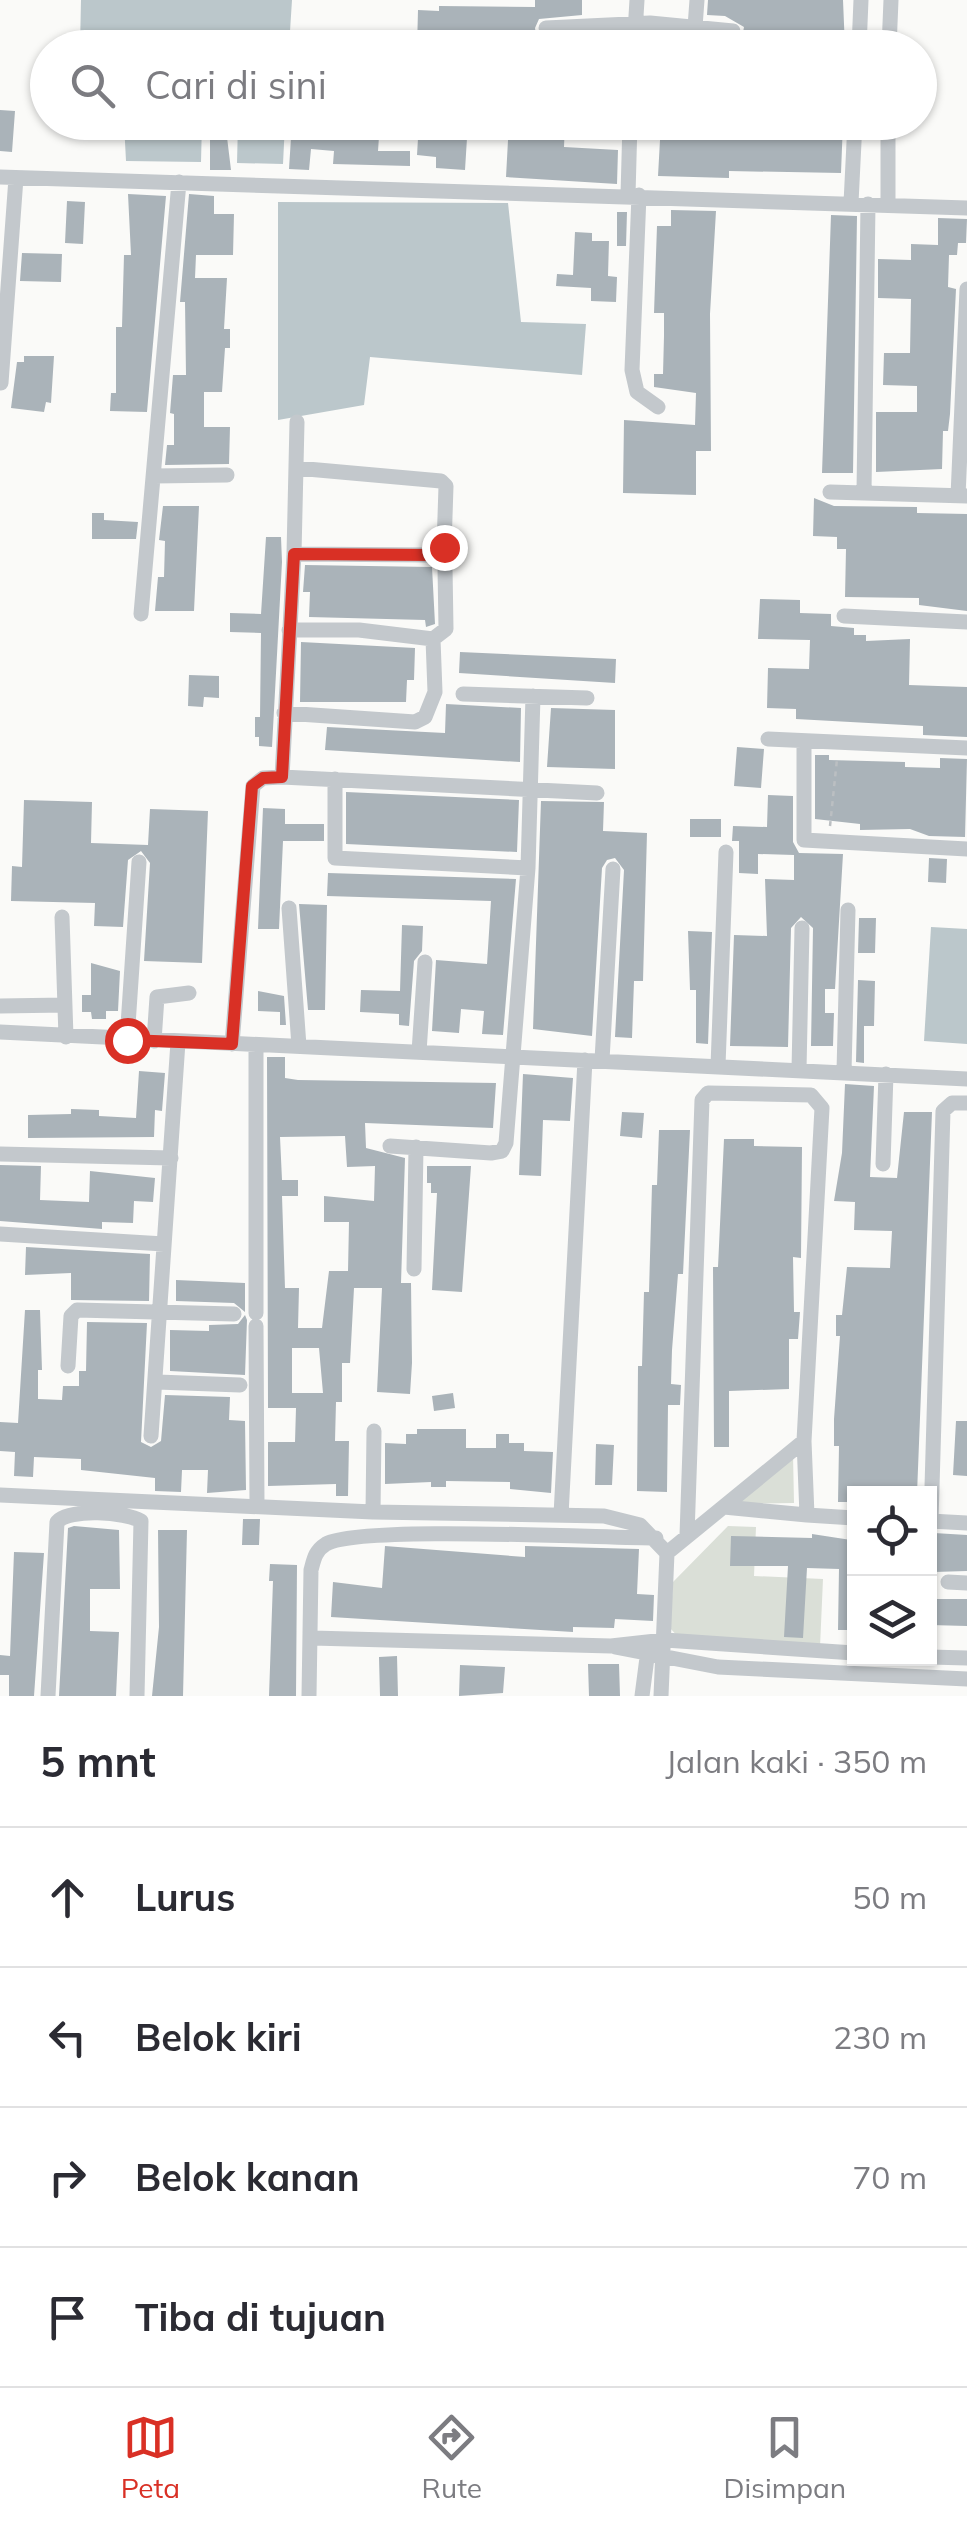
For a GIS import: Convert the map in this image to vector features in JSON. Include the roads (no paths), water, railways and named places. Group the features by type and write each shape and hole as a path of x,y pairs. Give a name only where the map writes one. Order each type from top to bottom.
{"street":[{"path":"636,30 637,0"},
{"path":"695,27 697,0"},
{"path":"859,30 861,0"},
{"path":"890,30 891,0"},
{"path":"546,28 636,24 724,30"},
{"path":"631,140 632,370 636,392 658,407"},
{"path":"856,140 864,492"},
{"path":"888,140 888,204"},
{"path":"1,383 8,177 967,208"},
{"path":"141,614 179,182"},
{"path":"830,492 962,496 967,289"},
{"path":"282,777 297,422"},
{"path":"296,468 441,482 446,486 444,547 439,554"},
{"path":"154,476 227,475"},
{"path":"294,554 439,554"},
{"path":"289,630 358,630 432,639 446,628 445,567 439,554"},
{"path":"844,616 967,622"},
{"path":"284,713 415,722 425,717 435,692 432,639"},
{"path":"463,694 587,698"},
{"path":"390,1146 502,1151 528,868 533,696"},
{"path":"768,740 967,748"},
{"path":"804,741 801,836 807,841 967,849"},
{"path":"232,1044 252,786 263,778 596,792"},
{"path":"334,779 335,858 528,868"},
{"path":"718,1066 726,852"},
{"path":"127,1040 139,862"},
{"path":"602,1060 613,869"},
{"path":"289,908 298,1046"},
{"path":"844,1072 848,910"},
{"path":"62,917 66,1037"},
{"path":"799,1070 802,928"},
{"path":"419,1052 426,962"},
{"path":"154,1041 156,996 189,992"},
{"path":"0,1006 65,1006"},
{"path":"0,1032 967,1079"},
{"path":"151,1436 178,1042"},
{"path":"256,1045 256,1504"},
{"path":"561,1515 585,1060"},
{"path":"883,1164 886,1074"},
{"path":"687,1534 700,1134 702,1100 708,1092 812,1096 822,1104 804,1441 807,1516"},
{"path":"931,1486 942,1111 952,1103 967,1103"},
{"path":"414,1270 416,1146"},
{"path":"0,1154 170,1158"},
{"path":"0,1234 164,1244"},
{"path":"68,1366 74,1312 234,1314"},
{"path":"157,1382 240,1385"},
{"path":"373,1512 374,1432"},
{"path":"667,1553 804,1441"},
{"path":"0,1496 373,1512 561,1515 630,1521 656,1538 667,1553 663,1619 642,1696"},
{"path":"724,1507 847,1518"},
{"path":"48,1696 57,1522 68,1514 131,1516 141,1522 137,1696"},
{"path":"937,1521 967,1522"},
{"path":"309,1696 314,1554 336,1540 373,1535 656,1538"},
{"path":"948,1582 967,1582"},
{"path":"312,1638 611,1646 658,1640 847,1653"},
{"path":"718,1667 719,1645"},
{"path":"611,1646 655,1658 718,1667 967,1679"},
{"path":"937,1657 967,1658"},
{"path":"655,1658 661,1696"},
{"path":"918,1666 918,1678"}]}
